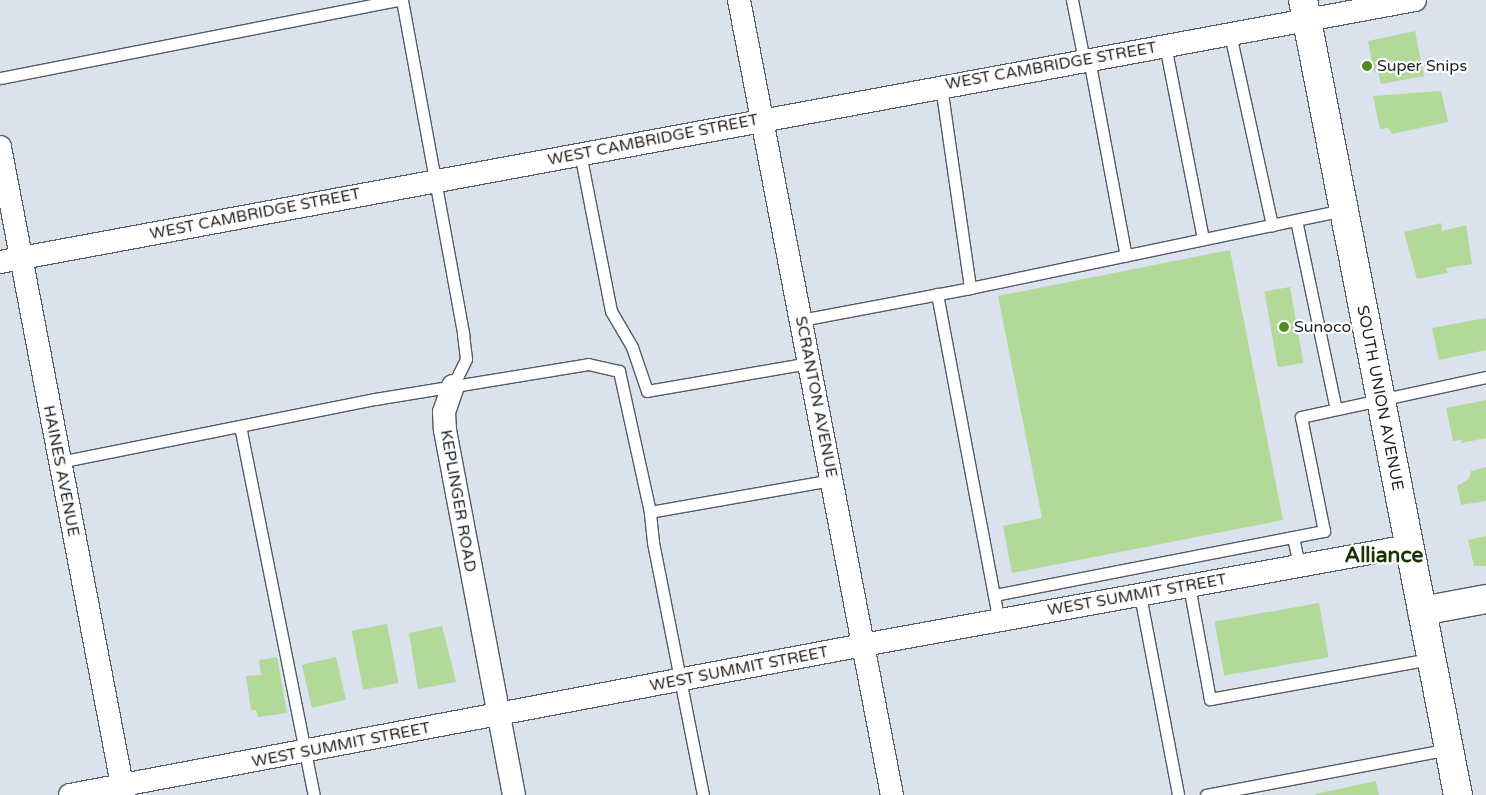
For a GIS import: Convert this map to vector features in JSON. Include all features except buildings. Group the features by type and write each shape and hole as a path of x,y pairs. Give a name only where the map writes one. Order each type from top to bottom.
{"main road":[{"name":"SOUTH UNION AVENUE","path":"1305,10 1458,795"},
{"path":"1422,611 1486,599"}],"street":[{"name":"SCRANTON AVENUE","path":"739,0 892,795"},
{"name":"WEST CAMBRIDGE STREET","path":"10,260 762,119 1230,34 1305,10 1415,0"},
{"name":"HAINES AVENUE","path":"0,147 10,260 59,462 123,790"},
{"name":"KEPLINGER ROAD","path":"453,386 444,412 445,430 514,795"},
{"name":"WEST SUMMIT STREET","path":"70,795 123,790 305,752 863,645 1409,546"}],"lane":[{"path":"0,78 401,0"},
{"name":"KEPLINGER ROAD","path":"401,0 437,180 466,359 453,386"},
{"path":"1072,0 1087,60 1126,256"},
{"path":"1230,34 1272,225"},
{"path":"1165,45 1203,239"},
{"path":"941,86 970,288"},
{"path":"580,154 611,311 632,347 648,392 809,363"},
{"path":"801,320 970,288 1344,210"},
{"path":"1296,220 1336,409"},
{"path":"937,294 999,621"},
{"path":"59,462 453,386 588,364 619,371 650,512 653,542 682,680 703,795"},
{"path":"994,595 1324,531 1301,417 1486,377"},
{"path":"240,426 314,795"},
{"path":"650,512 832,480"},
{"path":"1293,537 1299,566"},
{"path":"1189,586 1210,699 1431,659"},
{"path":"1140,595 1178,795"},
{"path":"1206,795 1449,749"}],"place":[{"name":"Super Snips","path":"1367,66"},
{"name":"Sunoco","path":"1284,327"}],"district":[{"name":"Alliance","path":"1384,556"}]}
